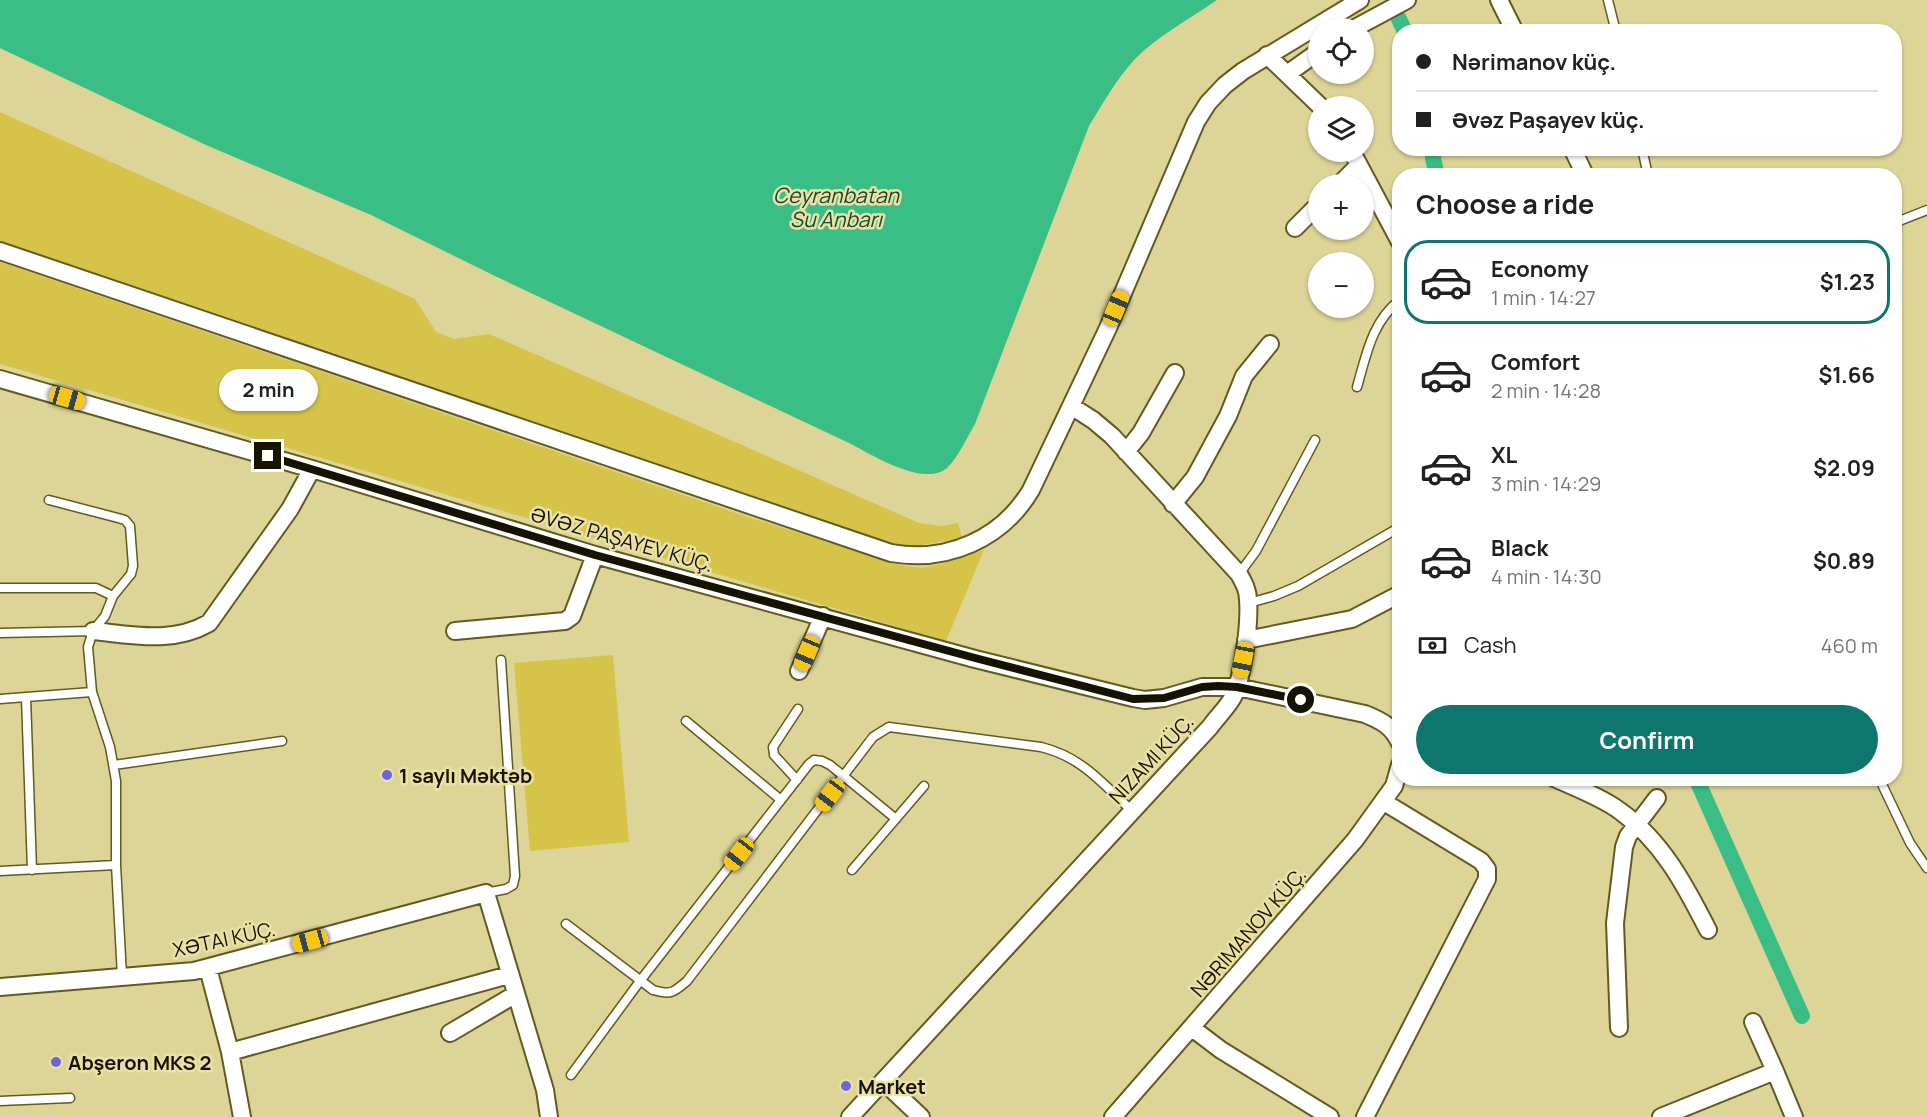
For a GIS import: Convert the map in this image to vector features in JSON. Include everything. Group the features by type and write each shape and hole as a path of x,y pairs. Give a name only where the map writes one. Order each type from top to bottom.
{"street":[{"path":"0,251 868,545 909,556 944,553 969,545 1000,526 1012,516 1031,490 1108,328 1196,122 1208,103 1226,85 1266,55 1360,0"},
{"path":"1374,18 1407,0"},
{"path":"1499,0 1511,24"},
{"path":"1266,55 1310,96"},
{"path":"1287,74 1308,59"},
{"path":"1357,162 1392,227"},
{"path":"1295,228 1308,215"},
{"path":"1173,504 1195,477 1228,416 1244,376 1270,344"},
{"path":"1125,452 1141,433 1175,373"},
{"name":"ƏVƏZ PAŞAYEV KÜÇ.","path":"0,379 312,469 595,555 1133,699 1164,698 1202,687 1237,687"},
{"name":"NIZAMI KÜÇ.","path":"850,1117 1210,727 1232,699 1237,687 1246,640 1249,603 1246,587 1239,574 1093,420 1071,406"},
{"path":"93,631 157,638 209,624 290,509 312,469"},
{"path":"454,631 565,621 572,616 595,555"},
{"path":"1246,640 1352,619 1392,598"},
{"path":"799,671 823,616"},
{"path":"1237,687 1365,714 1383,721 1392,729"},
{"name":"NƏRIMANOV KÜÇ.","path":"1113,1117 1318,884 1384,802 1394,786"},
{"path":"1572,786 1620,811 1664,853 1677,872 1708,930"},
{"path":"1619,1028 1615,923 1616,895 1624,846 1628,836 1657,798"},
{"path":"1365,1117 1487,879 1487,869 1481,861 1384,802"},
{"path":"486,893 545,1090 549,1117"},
{"name":"XƏTAI KÜÇ.","path":"0,987 208,968 486,893"},
{"path":"208,968 230,1052 242,1117"},
{"path":"230,1052 509,975"},
{"path":"450,1033 516,994"},
{"path":"1753,1022 1794,1117"},
{"path":"1192,1028 1221,1050 1330,1117"},
{"path":"1661,1117 1775,1071"},
{"path":"883,1081 921,1117"}],"lane":[{"path":"1608,0 1614,24"},
{"path":"1902,220 1927,210"},
{"path":"1357,387 1372,335 1382,317 1392,308"},
{"path":"1239,574 1256,551 1315,440"},
{"path":"49,500 125,520 130,526 133,566 131,574 113,596 105,616 93,631 88,647 92,692 110,747 116,781 116,864 122,976"},
{"path":"1249,603 1298,586 1392,531"},
{"path":"0,588 96,588 113,596"},
{"path":"0,633 93,631"},
{"path":"486,893 506,889 513,885 515,876 501,660"},
{"path":"0,699 92,692"},
{"path":"26,698 32,870"},
{"path":"797,780 774,755 773,747 798,709"},
{"path":"686,721 781,800"},
{"path":"566,924 652,990 664,994 674,992 687,981 873,737 889,727 1058,751 1082,764 1131,810"},
{"path":"114,765 282,741"},
{"path":"571,1075 640,981 814,760 822,761 845,776 896,819"},
{"path":"852,870 924,786"},
{"path":"1883,786 1910,843 1927,868"},
{"path":"0,871 116,864"},
{"path":"0,1101 70,1098"}],"shaded area":[{"path":"0,112 415,299 436,332 454,339 489,334 919,523 942,526 958,523 962,538 916,546 893,545 0,241"},
{"path":"0,262 739,514 900,565 923,568 984,550 946,641 0,364"},
{"path":"613,655 629,842 530,851 514,663"}],"water":[{"name":"Ceyranbatan Su Anbarı","path":"0,0 1217,0 1163,35 1143,51 1121,76 1099,109 1089,126 975,424 952,463 938,473 926,474 912,472 884,461 371,215 206,145 0,48"}],"waterway":[{"path":"1399,19 1401,24"},
{"path":"1433,156 1435,168"},
{"path":"1700,786 1802,1016"}],"place":[{"name":"1 saylı Məktəb","path":"387,775"},
{"name":"Abşeron MKS 2","path":"56,1062"},
{"name":"Market","path":"846,1086"}],"route":[{"path":"268,456 595,555 1133,699 1164,698 1202,687 1218,686 1237,687 1301,700"}]}
